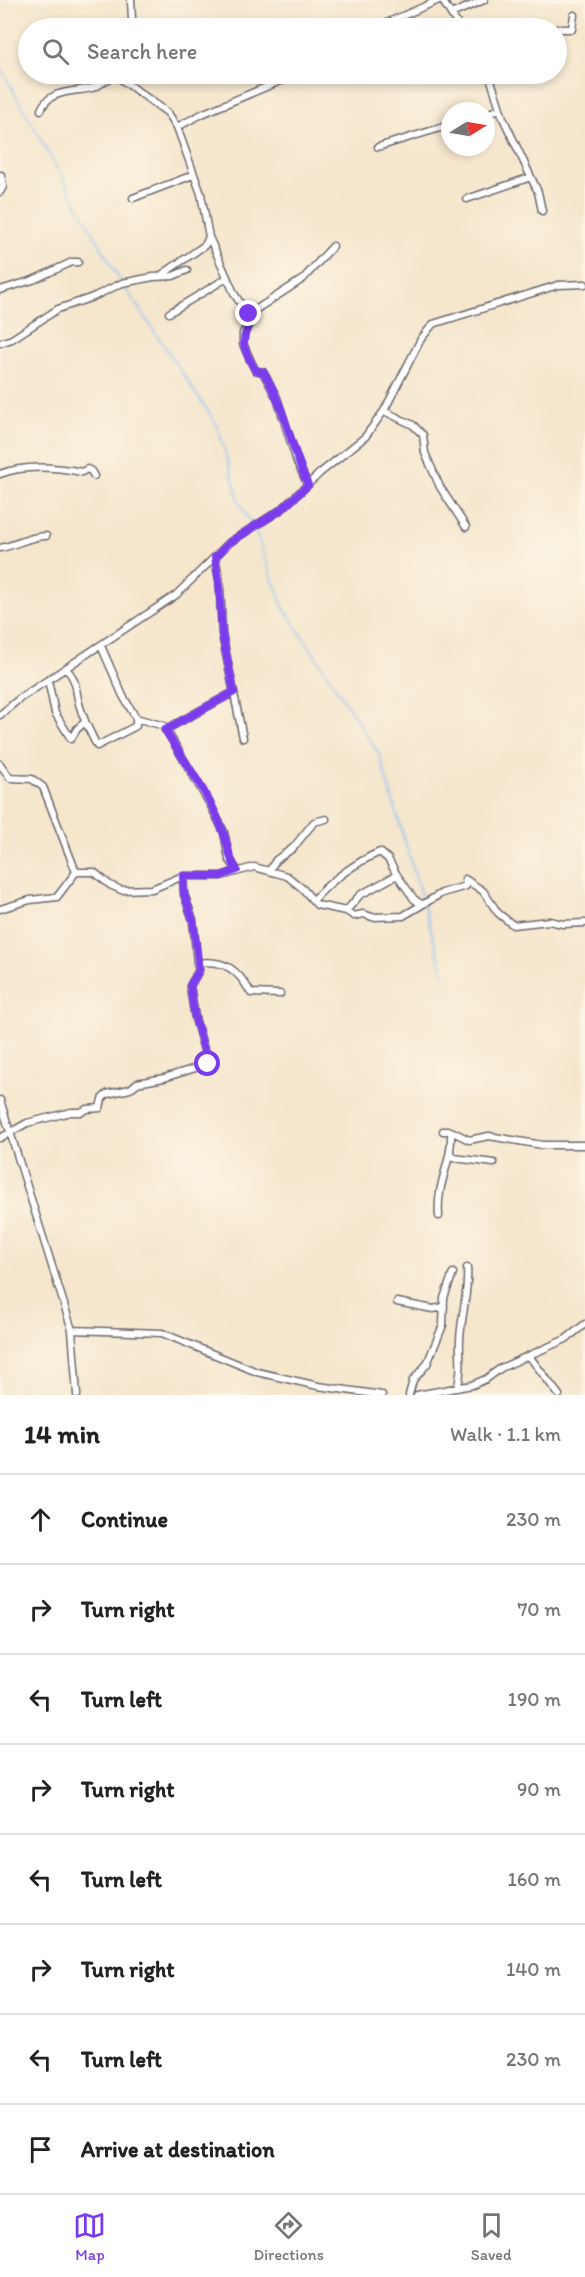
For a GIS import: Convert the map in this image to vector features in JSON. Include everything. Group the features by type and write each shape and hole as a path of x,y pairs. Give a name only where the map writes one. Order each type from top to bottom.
{"street":[{"path":"132,0 132,18"},
{"path":"399,18 441,0 454,18"},
{"path":"451,14 484,0"},
{"path":"567,29 572,29 574,15"},
{"path":"41,110 43,105 67,90 93,88 98,84"},
{"path":"129,84 168,113 177,127 201,194 209,237 226,278 241,305 249,314 250,322 243,333 243,344 255,370 263,372 273,390 297,462 308,485"},
{"path":"177,127 273,84"},
{"path":"492,84 500,109 538,192 542,211"},
{"path":"495,111 500,109"},
{"path":"378,147 441,128"},
{"path":"0,192 3,187 1,175"},
{"path":"133,198 193,176"},
{"path":"467,198 531,177"},
{"path":"160,276 205,244 209,237"},
{"path":"249,314 303,279 333,246"},
{"path":"0,290 33,280 72,262 78,262"},
{"path":"0,343 12,339 57,309 93,297 122,283 160,276 174,276 187,270"},
{"path":"169,313 226,278"},
{"path":"0,716 19,699 176,595 230,542 282,509 365,437 384,411 421,339 433,324 558,285 585,284"},
{"path":"384,411 413,424 423,435 425,453 440,487 466,527"},
{"path":"0,474 13,469 41,468 82,472 87,470 91,471 94,476"},
{"path":"0,548 33,536 46,536"},
{"path":"215,557 222,634 243,738"},
{"path":"66,669 74,677 79,705 97,747 136,726 136,718 123,696 101,646"},
{"path":"48,680 55,713 71,738 85,722"},
{"path":"165,730 234,692"},
{"path":"136,718 164,726 224,832 229,859 237,870"},
{"path":"0,764 10,778 32,779 43,787 76,872"},
{"path":"269,871 276,860 293,848 314,822 326,819"},
{"path":"313,901 324,886 366,858 380,852 414,899 421,904"},
{"path":"76,872 94,872 110,885 121,890 152,889 183,876 221,876 254,867 287,876 317,905 346,910 354,916 363,914 372,917 403,916 449,890 466,886 465,879 483,891 498,913 513,925 549,921 563,924 585,923"},
{"path":"0,909 30,900 57,897 76,872"},
{"path":"0,1138 27,1123 71,1112 100,1108 102,1099 107,1094 130,1089 137,1083 164,1078 208,1064 195,1018 190,986 199,970 193,920 184,894 183,876"},
{"path":"346,910 360,895 397,876"},
{"path":"197,963 209,961 223,964 240,974 251,993 280,994"},
{"path":"0,1100 72,1330 77,1395"},
{"path":"439,1216 438,1196 451,1154 447,1131 469,1140 489,1136 542,1145 585,1145"},
{"path":"451,1154 454,1158 494,1163"},
{"path":"457,1388 460,1381 460,1340 468,1279 467,1268"},
{"path":"410,1395 413,1380 428,1364 443,1325 444,1298 453,1273"},
{"path":"397,1302 433,1309 444,1307"},
{"path":"417,1395 472,1385 486,1379 501,1368 566,1339 585,1324"},
{"path":"72,1330 162,1333 257,1372 318,1386 382,1395"},
{"path":"529,1356 559,1395"}],"waterway":[{"path":"0,67 121,282"},
{"path":"124,286 217,425 241,507 253,525"},
{"path":"255,530 282,605 379,754 423,902"},
{"path":"424,906 444,975"}],"route":[{"path":"208,1064 195,1018 190,986 199,970 193,920 184,894 183,876 221,876 237,870 229,859 224,832 165,730 234,692 222,634 215,557 230,542 282,509 308,485 297,462 270,382 263,372 255,370 243,344 243,333 250,322 249,314"}]}
